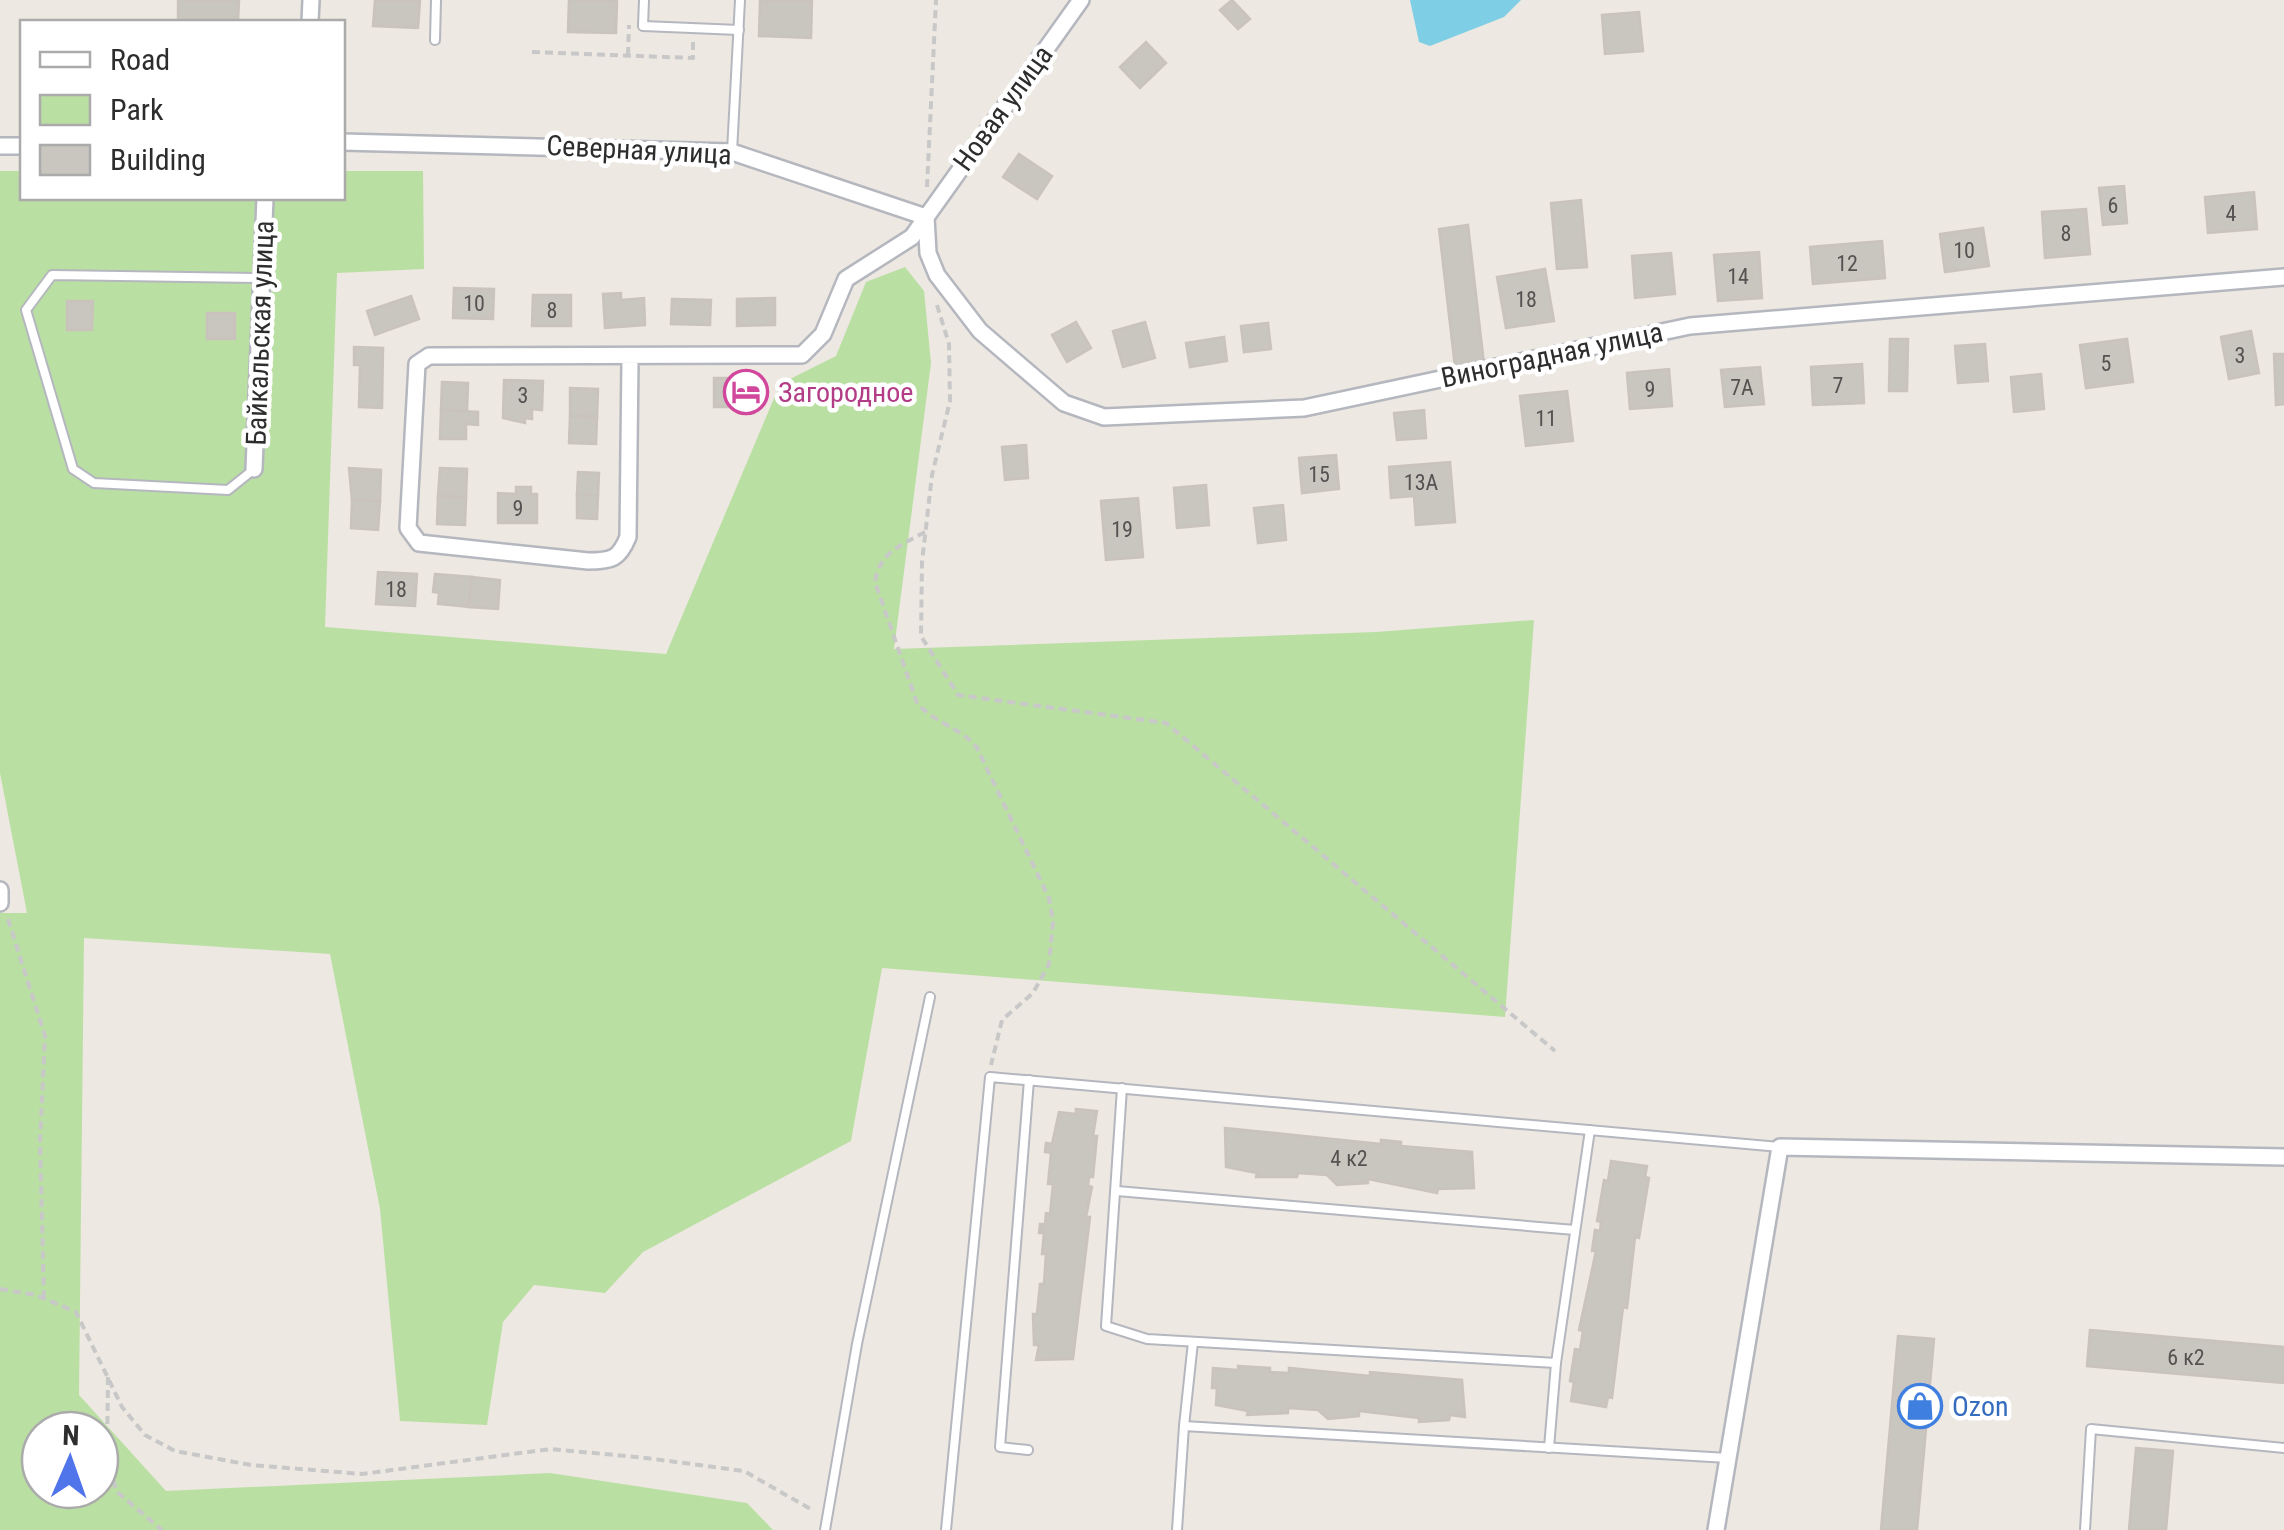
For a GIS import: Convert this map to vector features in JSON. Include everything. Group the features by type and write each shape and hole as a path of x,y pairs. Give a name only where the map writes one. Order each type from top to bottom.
{"street":[{"name":"Новая улица","path":"630,358 628,537 620,555 611,561 588,562 418,543 408,528 417,364 429,356 802,355 823,334 846,279 912,237 1081,0"},
{"name":"Северная улица","path":"345,142 732,152 789,167 926,216"},
{"name":"Байкальская улица","path":"254,469 265,200"},
{"name":"Виноградная улица","path":"926,216 928,252 937,275 980,331 1064,402 1104,417 1304,408 1690,326 2284,277"},
{"path":"1716,1530 1780,1147 2284,1156"}],"lane":[{"path":"434,40 436,0"},
{"path":"644,0 643,26 739,30"},
{"path":"732,152 740,0"},
{"path":"254,469 228,490 94,483 73,469 26,310 52,275 262,278"},
{"path":"825,1530 857,1344 930,997"},
{"path":"946,1530 990,1077 1780,1147"},
{"path":"1028,1450 1000,1447 1029,1080"},
{"path":"1122,1088 1106,1326 1146,1339 1556,1363"},
{"path":"1550,1448 1556,1363 1590,1130"},
{"path":"1117,1191 1575,1230"},
{"path":"1177,1530 1193,1342"},
{"path":"1184,1426 1728,1458"},
{"path":"2084,1530 2092,1428 2284,1448"}],"path":[{"path":"926,216 936,0"},
{"path":"532,52 693,58 694,28"},
{"path":"937,275 937,306 950,344 950,401 932,475 925,532 921,636 958,695 1166,723 1555,1051"},
{"path":"925,532 891,550 877,566 874,582 917,703 928,717 968,736 977,748 1049,898 1053,922 1048,964 1033,993 1002,1020 990,1077"},
{"path":"1,899 44,1036 40,1142 44,1299"},
{"path":"0,1288 76,1312 122,1407 145,1435 175,1451 251,1465 362,1474 550,1450 646,1458 744,1471 826,1518"},
{"path":"108,1374 107,1452 116,1490 162,1530"}],"green space":[{"path":"0,171 20,171 20,200 345,200 345,171 423,171 424,269 337,273 325,627 666,654 780,384 836,356 866,282 905,267 924,291 931,363 894,649 1376,632 1534,620 1505,1017 882,968 851,1141 643,1252 605,1293 534,1285 503,1322 487,1425 400,1421 380,1209 330,954 84,938 79,1395 93,1410 20,1410 20,1510 120,1510 120,1440 166,1491 550,1473 747,1503 773,1530 0,1530 0,913 27,913 0,773"}],"water":[{"path":"1410,0 1521,0 1504,17 1430,46 1419,42"}],"building":[{"path":"178,0 239,0 238,20 178,20"},
{"path":"375,0 420,0 418,28 373,26"},
{"path":"569,0 617,0 616,33 568,32"},
{"path":"760,0 812,0 811,38 759,36"},
{"path":"1232,0 1250,19 1238,29 1220,10"},
{"path":"1639,12 1643,51 1605,54 1602,15"},
{"path":"1146,42 1166,63 1140,88 1120,67"},
{"path":"1019,154 1052,176 1037,199 1003,177"},
{"path":"2124,186 2127,223 2103,225 2099,188"},
{"path":"2254,192 2257,229 2208,233 2205,197"},
{"path":"1581,200 1587,267 1557,269 1551,203"},
{"path":"2086,209 2090,254 2045,258 2042,212"},
{"path":"1468,225 1484,364 1455,367 1439,229"},
{"path":"1983,228 1989,266 1945,272 1940,234"},
{"path":"1882,241 1885,278 1813,284 1810,247"},
{"path":"1759,252 1762,298 1718,301 1714,255"},
{"path":"1671,253 1675,294 1635,298 1632,256"},
{"path":"1545,269 1554,321 1506,328 1497,277"},
{"path":"454,288 494,289 493,319 453,318"},
{"path":"621,293 621,300 644,298 645,325 605,328 603,294"},
{"path":"533,295 571,295 571,326 532,326"},
{"path":"411,296 419,319 375,335 367,311"},
{"path":"775,298 775,325 737,326 737,299"},
{"path":"672,299 711,300 710,325 671,324"},
{"path":"67,301 93,301 92,330 67,330"},
{"path":"207,313 235,313 235,339 207,339"},
{"path":"1076,322 1091,348 1067,362 1052,335"},
{"path":"1145,322 1155,358 1123,367 1113,331"},
{"path":"1268,323 1271,349 1244,352 1241,326"},
{"path":"2251,331 2259,373 2229,379 2221,337"},
{"path":"1224,337 1227,361 1190,367 1186,343"},
{"path":"1890,339 1908,339 1907,391 1889,391"},
{"path":"2127,339 2133,382 2086,388 2080,345"},
{"path":"1985,344 1988,381 1958,383 1955,346"},
{"path":"354,347 383,348 382,408 359,407 360,365 354,365"},
{"path":"2274,354 2284,354 2284,404 2276,405"},
{"path":"1862,364 1864,403 1813,405 1811,367"},
{"path":"1760,367 1764,404 1725,407 1721,370"},
{"path":"1669,369 1672,406 1630,409 1627,373"},
{"path":"2041,374 2044,409 2014,412 2011,377"},
{"path":"714,378 736,378 736,407 714,407"},
{"path":"736,378 758,378 758,407 736,407"},
{"path":"504,380 543,381 542,410 532,409 532,419 525,418 525,423 503,418"},
{"path":"442,382 468,383 467,411 441,410"},
{"path":"570,388 598,389 597,417 570,416"},
{"path":"1567,391 1573,441 1526,446 1520,396"},
{"path":"441,410 478,412 478,425 466,424 466,439 440,439"},
{"path":"1424,410 1426,438 1397,440 1394,413"},
{"path":"570,416 597,417 596,444 569,443"},
{"path":"1026,445 1028,478 1005,480 1002,447"},
{"path":"1336,455 1339,489 1302,493 1299,458"},
{"path":"1450,462 1455,522 1416,525 1414,496 1391,498 1389,467"},
{"path":"349,468 381,470 380,501 352,500"},
{"path":"440,468 467,469 466,497 438,496"},
{"path":"578,472 599,473 598,496 577,495"},
{"path":"1206,485 1209,525 1177,528 1174,488"},
{"path":"516,487 531,487 531,494 537,494 537,523 498,523 498,493 516,494"},
{"path":"577,495 598,496 597,519 577,518"},
{"path":"438,496 466,497 465,525 437,524"},
{"path":"1138,498 1143,557 1106,560 1101,501"},
{"path":"352,500 380,501 378,530 351,528"},
{"path":"1283,505 1286,540 1258,543 1254,508"},
{"path":"378,572 417,574 415,606 376,604"},
{"path":"435,574 472,577 469,607 438,604 439,593 433,592"},
{"path":"472,577 500,580 498,609 469,607"},
{"path":"1076,1109 1097,1111 1093,1136 1097,1136 1093,1177 1089,1177 1088,1186 1092,1187 1086,1217 1090,1217 1073,1359 1036,1360 1039,1345 1034,1345 1033,1314 1037,1314 1040,1284 1044,1284 1046,1254 1042,1254 1044,1233 1039,1233 1046,1213 1050,1214 1053,1184 1048,1184 1051,1153 1045,1152 1046,1143 1052,1144 1059,1112 1076,1114"},
{"path":"1225,1128 1381,1144 1381,1140 1401,1142 1401,1146 1472,1152 1474,1188 1438,1189 1437,1193 1368,1179 1368,1183 1337,1185 1327,1175 1256,1177 1257,1173 1226,1167"},
{"path":"1611,1161 1647,1166 1645,1177 1649,1178 1639,1238 1635,1237 1627,1308 1623,1307 1612,1398 1608,1397 1606,1407 1571,1401 1574,1382 1570,1381 1575,1349 1580,1350 1583,1331 1579,1330 1596,1251 1592,1251 1595,1230 1600,1231 1601,1222 1597,1221"},
{"path":"2090,1330 2284,1347 2284,1383 2087,1366"},
{"path":"1898,1336 1934,1339 1917,1530 1881,1530"},
{"path":"1238,1366 1270,1368 1270,1372 1289,1373 1289,1368 1462,1380 1465,1417 1450,1415 1449,1420 1419,1422 1419,1418 1359,1411 1359,1416 1328,1419 1318,1410 1288,1408 1288,1413 1247,1415 1248,1411 1216,1405 1217,1388 1212,1388 1213,1368 1238,1370"},
{"path":"2136,1448 2173,1451 2166,1530 2129,1530"}],"place":[{"name":"Загородное","path":"746,392"},
{"name":"Ozon","path":"1920,1406"}]}
